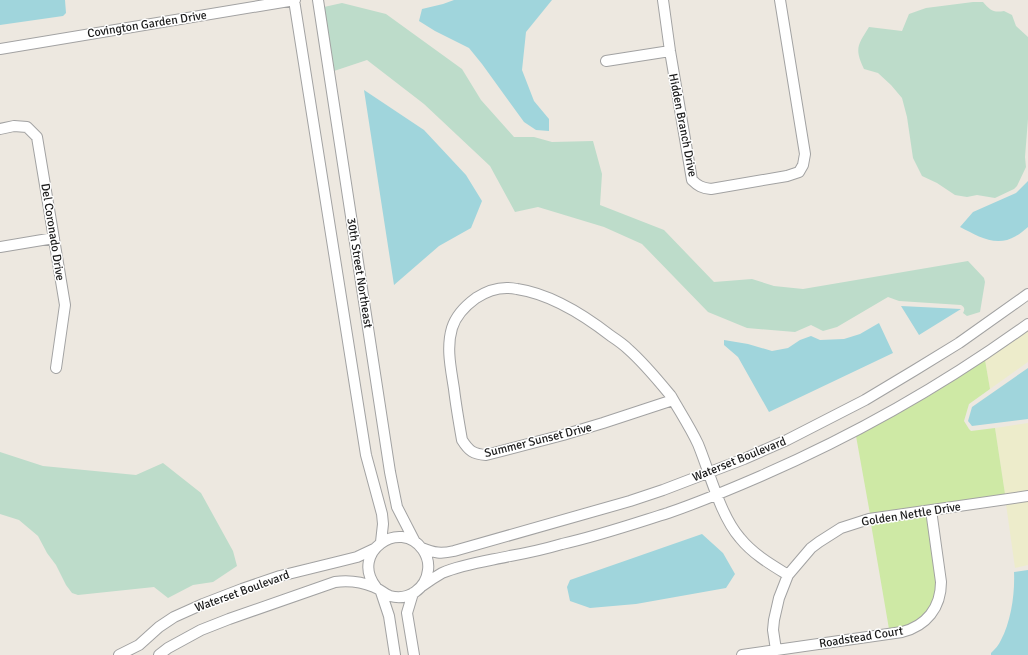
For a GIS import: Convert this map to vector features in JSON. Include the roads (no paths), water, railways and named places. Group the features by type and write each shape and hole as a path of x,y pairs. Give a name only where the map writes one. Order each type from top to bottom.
{"street":[{"name":"30th Street Northeast","path":"294,0 365,448 382,514 383,524 378,546"},
{"name":"Covington Garden Drive","path":"0,49 294,0"},
{"name":"30th Street Northeast","path":"318,0 390,472 397,507 418,545"},
{"name":"Hidden Branch Drive","path":"663,0 670,51 692,180 696,185 702,188 711,189 787,176 799,172 803,165 805,154 780,0"},
{"path":"606,61 670,51"},
{"name":"Del Coronado Drive","path":"0,128 14,126 27,127 38,137 65,305 56,368"},
{"path":"0,247 54,238"},
{"name":"Summer Sunset Drive","path":"673,400 563,436 486,455 476,454 466,448 462,440 450,366 449,347 452,328 458,316 466,306 480,295 492,290 503,288 516,288 537,294 560,304 593,322 627,348 649,369 673,400 698,444 730,524 739,538 753,553 788,575"},
{"name":"Waterset Boulevard","path":"418,545 430,552 442,553 454,551 630,501 744,459 787,440 865,400 959,344 1028,294"},
{"name":"Waterset Boulevard","path":"422,586 443,573 464,566 594,536 670,512 796,461 842,438 926,391 975,361 1028,324"},
{"name":"Golden Nettle Drive","path":"776,650 773,630 774,620 779,598 788,575 811,548 840,528 869,519 1028,496"},
{"name":"Roadstead Court","path":"742,655 902,632 913,628 927,618 932,613 941,591 931,510"},
{"path":"379,590 392,597 408,596 422,586 428,570 427,558 418,545 411,540 401,537 391,538 378,546 369,559 368,565 370,577 379,590 389,616 395,655"},
{"name":"Waterset Boulevard","path":"119,655 139,645 159,627 174,617 203,604 242,588 280,576 357,557 378,546"},
{"name":"Waterset Boulevard","path":"159,655 168,648 201,630 330,584 347,580 379,590"},
{"path":"413,593 407,612 414,655"}],"water":[{"path":"0,0 65,0 66,13 63,16 0,25"},
{"path":"454,0 552,0 526,32 522,70 534,101 549,119 549,131 536,130 524,122 469,48 419,21 422,9"},
{"path":"364,90 424,130 466,175 482,201 471,228 439,246 394,285"},
{"path":"1028,181 1028,227 1019,234 1009,239 994,241 980,237 960,227 973,212 1016,193"},
{"path":"901,306 961,309 919,335"},
{"path":"879,323 893,353 769,412 738,357 724,345 724,340 748,344 772,351 788,348 800,340 811,336 820,340 844,339 860,334"},
{"path":"1028,368 1028,419 972,426 968,421 972,407"},
{"path":"702,534 723,553 735,574 726,588 636,604 590,608 570,601 567,587 570,580"},
{"path":"1028,570 1028,655 991,655 1000,642 1010,616 1014,589 1014,572"}]}
